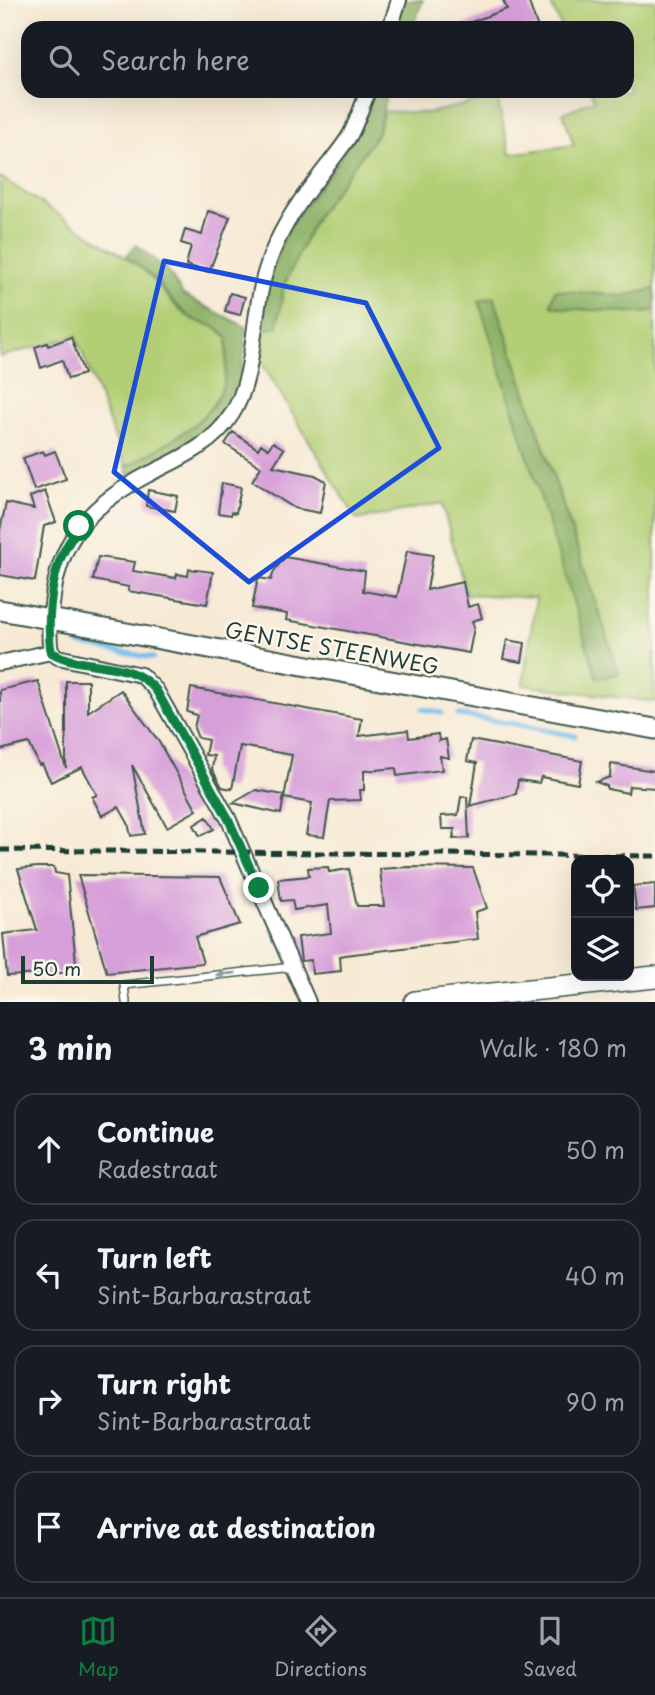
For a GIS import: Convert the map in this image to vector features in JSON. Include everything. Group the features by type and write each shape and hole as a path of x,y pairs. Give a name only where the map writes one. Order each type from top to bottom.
{"main road":[{"path":"415,1002 655,976"}],"street":[{"path":"392,21 399,0"},
{"path":"51,652 50,620 54,579 61,557 79,526 107,501 216,436 232,414 243,391 257,305 272,254 285,226 308,190 349,136 365,98"},
{"name":"GENTSE STEENWEG","path":"0,610 655,729"},
{"path":"0,663 51,652 58,657 141,675 156,690 228,818 308,1002"}],"lane":[{"path":"127,1002 124,985 293,967"}],"highlighted area":[{"path":"164,261 366,303 439,448 249,582 114,472"}],"green space":[{"path":"403,0 423,0 415,21 396,21"},
{"path":"549,0 655,0 655,188 652,188 655,192 655,289 622,296 555,291 551,305 640,313 655,310 655,702 523,685 536,598 466,594 442,503 357,520 260,360 259,329 277,328 284,285 316,217 377,134 384,111 427,113 497,98 510,154 574,145 563,113 594,100 593,98 634,98 634,21 559,21","holes":["494,297 619,673 619,674"]},
{"path":"371,98 386,98 377,134 316,217 284,285 277,328 259,329 270,276 283,239 337,162"},
{"path":"0,177 141,267 186,315 214,327 227,337 224,382 209,410 184,432 126,467 76,336 0,357"},
{"path":"136,245 167,270 183,295 246,327 237,387 218,418 192,440 129,476 126,467 184,432 209,410 224,382 227,354 227,337 217,328 185,314 152,277 126,257"},
{"path":"655,289 655,310 640,313 551,305 555,290 622,296"},
{"path":"494,297 619,674 597,678 479,301"}],"building":[{"path":"503,0 528,0 536,21 474,21 507,9"},
{"path":"208,211 230,217 209,272 186,265 191,246 181,243 185,230 202,235"},
{"path":"230,293 245,297 240,315 225,311"},
{"path":"71,337 84,374 68,379 62,360 41,368 35,347 47,343 48,346"},
{"path":"233,432 258,449 261,444 268,449 273,442 284,449 273,466 315,475 326,481 320,513 294,508 252,481 261,467 225,444"},
{"path":"43,451 45,455 55,451 66,479 34,490 23,458"},
{"path":"222,483 241,487 236,513 232,512 231,515 218,513"},
{"path":"148,490 178,496 175,511 146,506"},
{"path":"45,491 56,522 44,526 35,581 0,575 0,530 6,503 34,509 30,497"},
{"path":"407,551 433,555 427,590 463,582 468,607 478,604 482,618 472,621 474,627 469,653 286,620 287,614 252,608 258,578 271,580 274,571 285,557 365,571 363,591 397,597"},
{"path":"98,557 135,562 133,571 176,578 177,574 188,576 189,569 213,572 207,604 128,591 129,587 93,580"},
{"path":"507,640 525,643 522,662 503,659"},
{"path":"38,681 66,768 66,681 88,681 88,712 121,690 159,742 197,810 167,827 132,765 145,834 131,836 128,823 119,807 102,816 92,797 97,795 82,767 51,782 29,743 0,750 0,690"},
{"path":"191,688 362,719 359,736 408,730 409,738 438,734 439,741 446,739 449,758 440,756 442,770 397,776 396,768 364,771 361,800 330,801 324,837 306,835 312,803 284,798 292,755 240,746 232,789 222,787 212,769 214,756 205,755 208,740 198,738 194,728 197,715 187,712"},
{"path":"471,740 582,761 578,784 541,777 539,783 518,780 516,794 470,806 477,763 467,761"},
{"path":"611,764 655,771 655,788 629,786 628,793 607,789 607,786 596,782 610,777"},
{"path":"256,790 284,795 281,814 233,803"},
{"path":"461,797 467,797 469,838 453,839 455,829 442,829 441,816 458,815"},
{"path":"207,817 214,829 200,836 194,825"},
{"path":"54,867 55,873 67,875 77,972 7,976 3,934 37,930 18,869"},
{"path":"328,867 329,872 349,869 357,906 384,906 380,869 473,868 487,908 475,912 478,939 340,956 341,971 312,974 311,960 301,961 298,937 331,933 328,905 294,910 292,900 281,901 278,879 309,876 308,868"},
{"path":"78,875 220,877 240,924 195,937 203,963 107,973"},
{"path":"655,884 655,908 636,910 634,886"}],"waterway":[{"path":"79,644 153,658"},
{"path":"423,709 442,713"},
{"path":"458,715 575,736"}],"railway":[{"path":"0,850 655,856"}],"route":[{"path":"79,526 61,557 54,579 49,640 51,652 58,657 128,671 149,681 228,818 259,888"}]}
